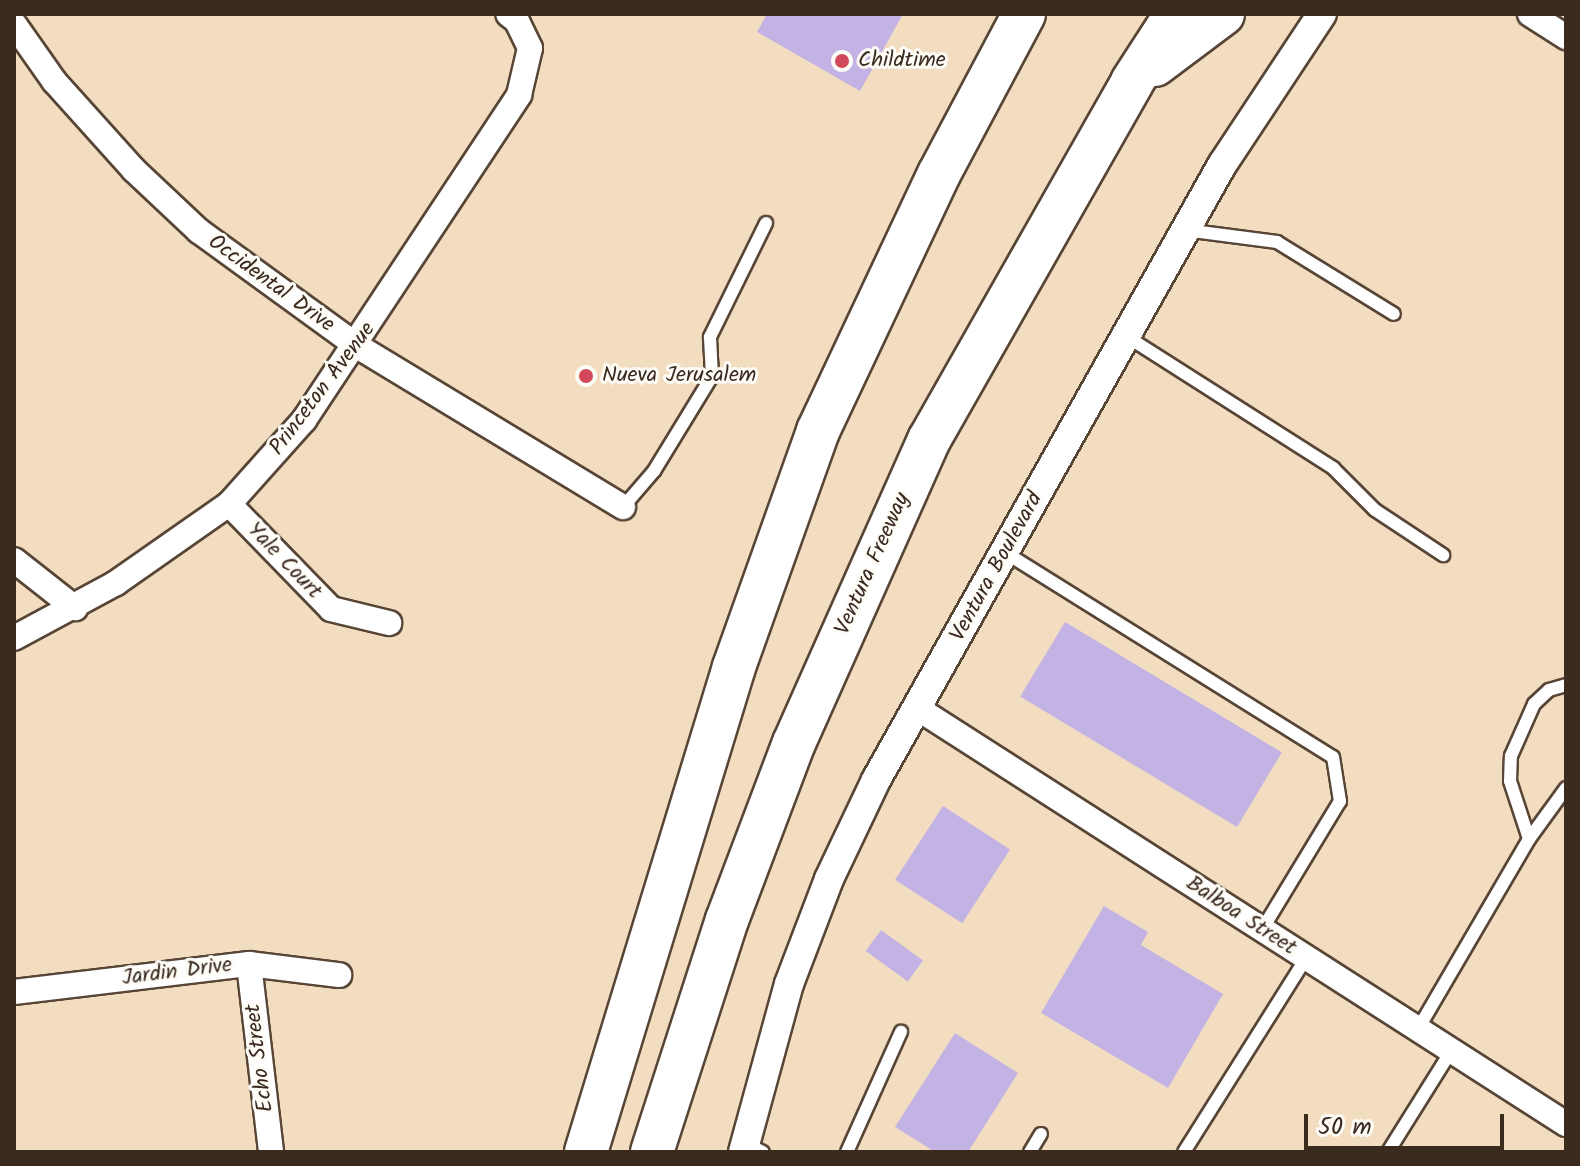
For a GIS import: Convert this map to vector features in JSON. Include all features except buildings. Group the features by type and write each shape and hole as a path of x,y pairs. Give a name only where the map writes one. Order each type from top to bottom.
{"highway":[{"path":"586,1152 725,696 818,431 939,174 1024,14"},
{"name":"Ventura Freeway","path":"652,1152 727,920 794,743 929,440 1132,82 1176,14"},
{"path":"1132,82 1223,14"}],"street":[{"name":"Princeton Avenue","path":"14,638 75,608 229,504 304,420 357,346 519,95 530,48 517,21 508,14"},
{"name":"Ventura Boulevard","path":"751,1149 789,984 829,879 917,708 1185,230 1255,110 1322,14"},
{"path":"1530,14 1566,37"},
{"name":"Occidental Drive","path":"14,24 54,81 144,181 199,231 357,346 623,507"},
{"name":"Yale Court","path":"229,504 331,609 389,623"},
{"path":"14,560 75,608"},
{"name":"Balboa Street","path":"917,708 1566,1124"},
{"name":"Jardin Drive","path":"14,992 249,964 339,975"},
{"name":"Echo Street","path":"249,964 271,1152"}],"lane":[{"path":"623,507 654,471 712,376 710,337 766,223"},
{"path":"1185,230 1277,242 1394,314"},
{"path":"1126,336 1333,468 1375,510 1443,555"},
{"path":"1006,553 1333,757 1340,801 1262,930"},
{"path":"1529,839 1510,781 1511,756 1534,704 1549,690 1566,685"},
{"path":"1418,1029 1529,839 1566,788"},
{"path":"1184,1152 1306,958"},
{"path":"847,1152 901,1032"},
{"path":"1388,1152 1451,1051"},
{"path":"1030,1152 1041,1134"}],"place":[{"name":"Childtime","path":"842,61"},
{"name":"Nueva Jerusalem","path":"586,376"}]}
